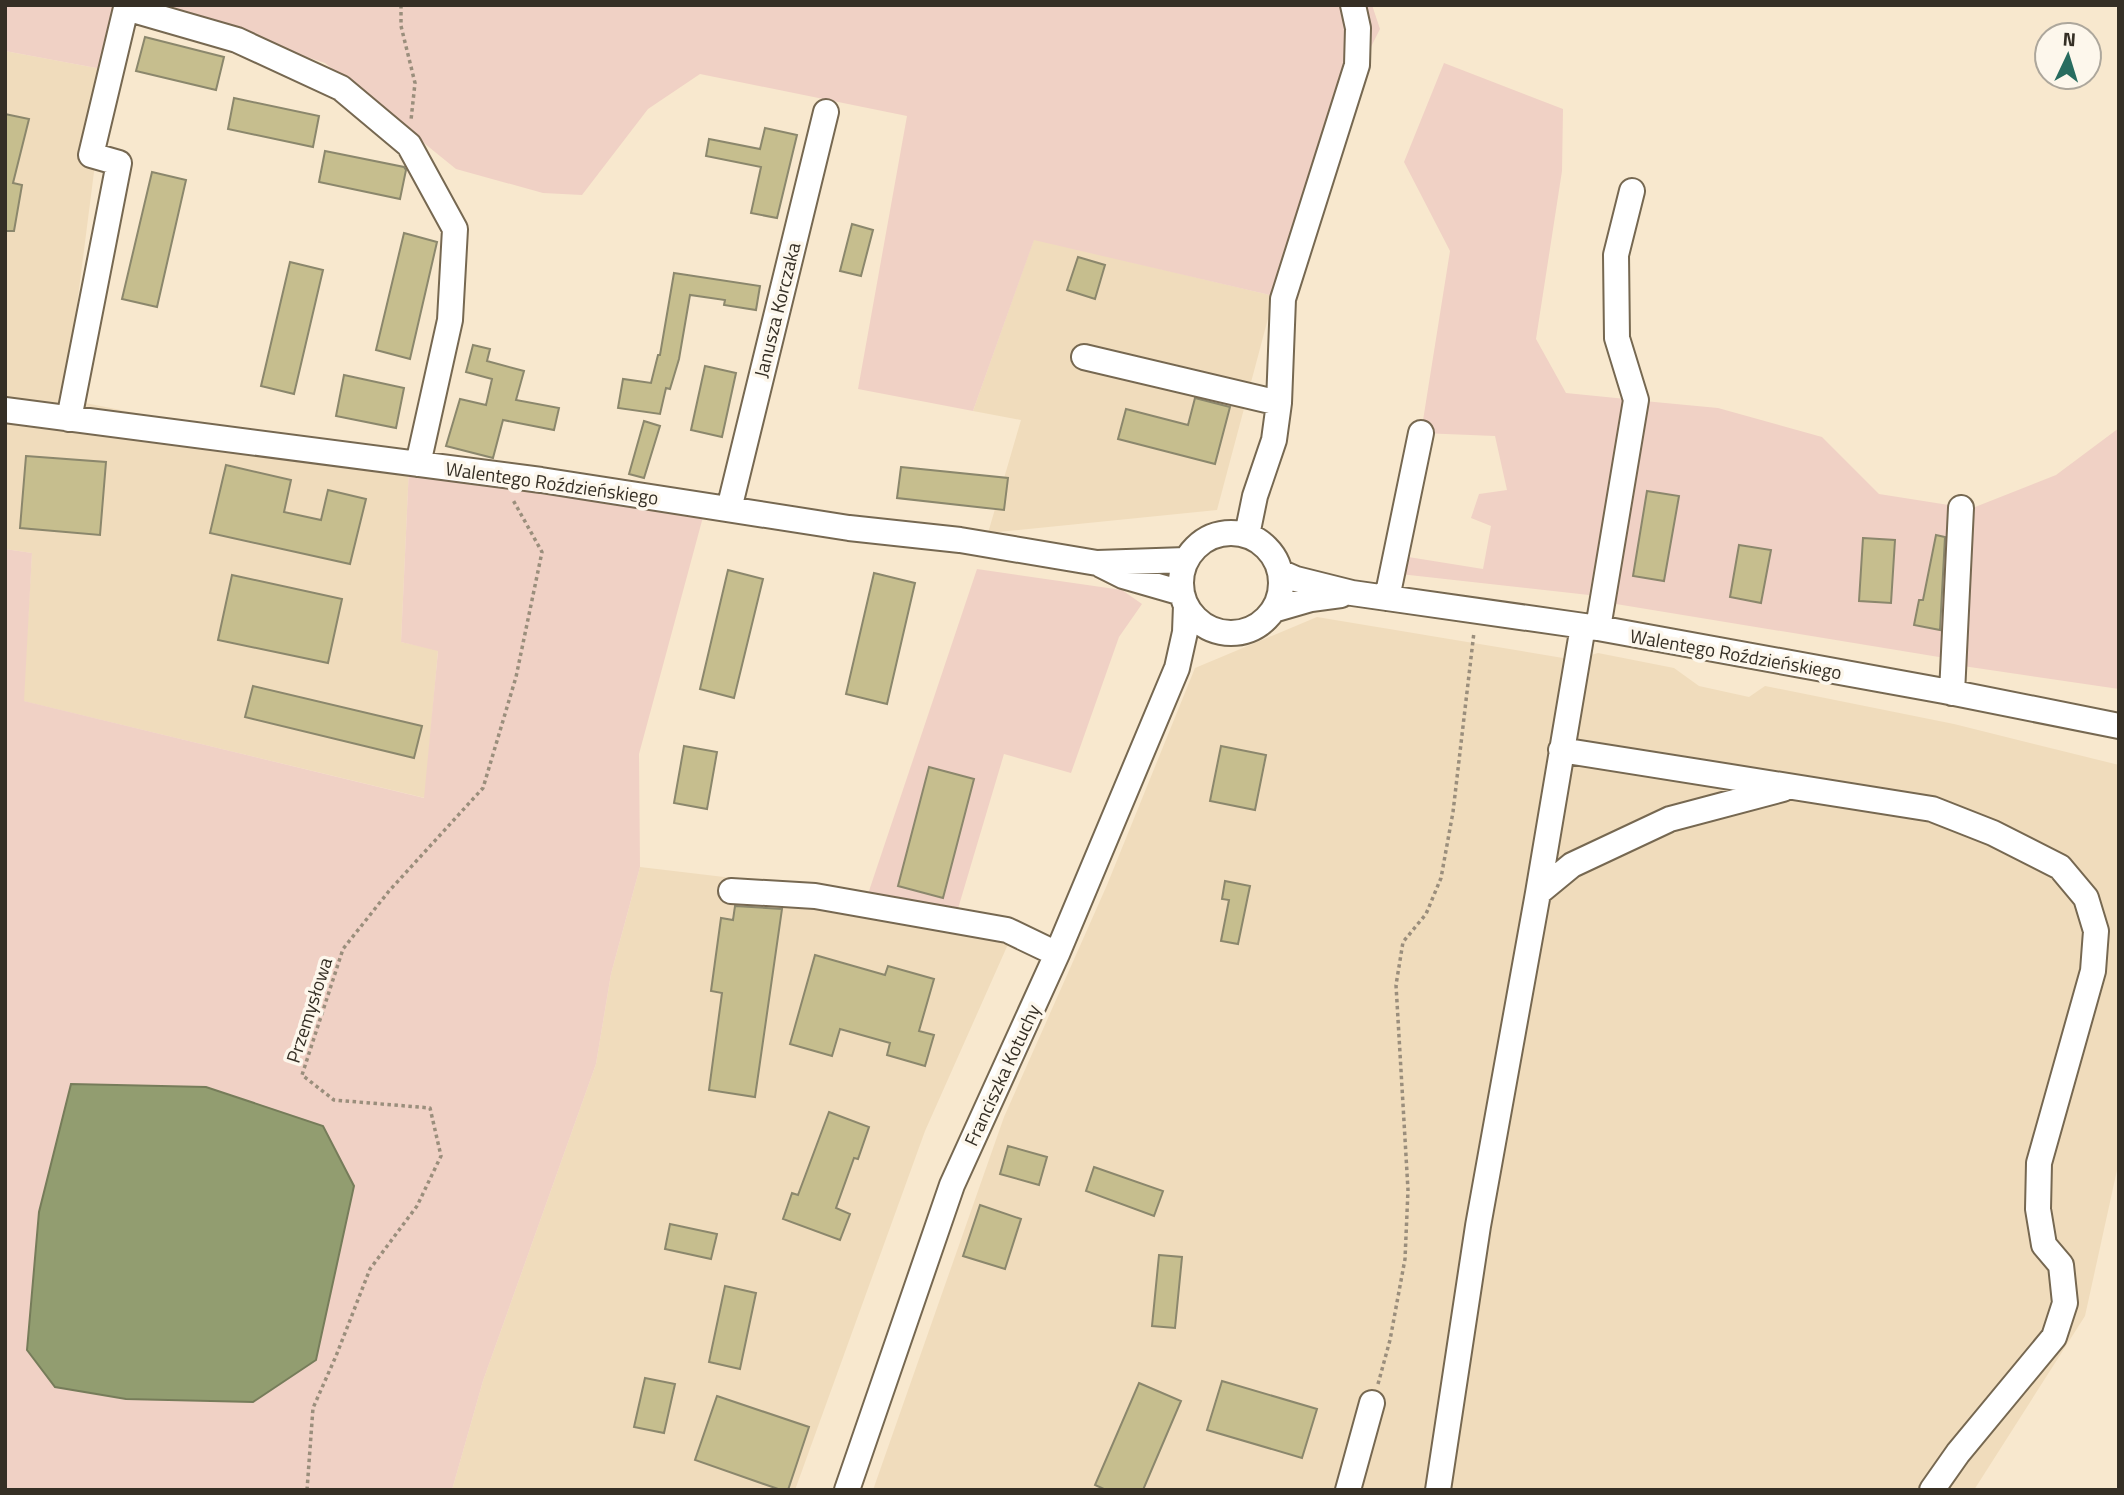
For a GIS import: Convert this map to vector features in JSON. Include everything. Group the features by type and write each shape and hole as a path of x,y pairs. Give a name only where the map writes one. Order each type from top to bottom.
{"street":[{"path":"1247,535 1255,496 1275,440 1283,299 1357,65 1358,28 1353,5"},
{"path":"69,419 119,163 91,155 126,8 237,40 341,88 409,145 455,229 450,320 418,464"},
{"name":"Janusza Korczaka","path":"729,509 826,112"},
{"path":"1438,1490 1478,1226 1561,750 1590,627 1636,400 1617,338 1616,255 1632,191"},
{"path":"1084,357 1279,403"},
{"name":"Walentego Roździeńskiego","path":"5,410 498,474 849,528 960,540 1097,563 1186,560"},
{"path":"1387,598 1421,433"},
{"path":"1952,693 1961,508"},
{"path":"1233,532 1247,535 1259,540 1269,549 1280,572 1280,595 1273,610 1263,621 1236,633 1221,632 1194,617 1184,599 1182,571 1194,548 1206,539 1233,532"},
{"name":"Walentego Roździeńskiego","path":"1097,563 1184,599"},
{"name":"Walentego Roździeńskiego","path":"1280,572 1296,579 1352,593 1590,627 2119,726"},
{"name":"Walentego Roździeńskiego","path":"1273,610 1311,599 1352,593"},
{"name":"Franciszka Kotuchy","path":"847,1490 952,1185 1057,954 1177,668 1185,632 1184,599"},
{"name":"Franciszka Kotuchy","path":"1177,668 1205,642 1221,632"},
{"path":"1561,750 1931,809 1993,833 2060,867 2086,898 2096,931 2093,971 2039,1163 2038,1209 2044,1245 2061,1265 2065,1303 2054,1337 1958,1453 1933,1490"},
{"path":"1538,892 1572,865 1670,819 1792,787"},
{"path":"731,891 815,896 1007,930 1057,954"},
{"path":"1348,1490 1372,1403"}],"path":[{"path":"401,5 401,26 415,83 409,145"},
{"name":"Przemysłowa","path":"307,1490 313,1408 337,1356 370,1269 417,1206 441,1156 430,1108 334,1100 302,1075 343,949 389,891 484,788 516,677 542,552 498,474"},
{"path":"1372,1403 1390,1340 1405,1259 1408,1190 1396,985 1404,942 1426,914 1441,878 1453,812 1473,638 1481,611"}],"shaded area":[{"path":"5,5 121,5 107,70 5,51"},
{"path":"150,5 1372,5 1380,29 1315,159 1274,296 1034,240 973,411 858,389 907,116 700,74 648,109 582,195 543,193 456,169 325,63"},
{"path":"5,51 107,70 65,399 409,467 401,642 438,650 425,798 23,701 32,553 5,549"},
{"path":"1444,63 1563,109 1562,171 1536,339 1566,393 1626,399 1589,595 1400,574 1396,555 1483,569 1491,526 1471,518 1479,494 1507,490 1495,436 1421,433 1450,251 1404,162"},
{"path":"1034,239 1274,296 1217,510 988,533 1021,420 973,411"},
{"path":"1644,401 1718,408 1822,437 1879,494 1955,506 1945,658 1616,604"},
{"path":"2119,428 2119,689 1963,666 1970,509 2056,475"},
{"path":"409,467 703,517 639,754 640,867 611,974 596,1064 483,1381 452,1490 5,1490 5,549 32,553 24,701 424,798 438,651 401,642"},
{"path":"977,569 1122,590 1142,604 1119,637 1071,773 1004,754 957,912 868,894"},
{"path":"1317,617 1587,662 1591,655 1598,653 1674,668 1699,686 1749,697 1765,686 1954,724 2119,765 2119,1161 2085,1316 1974,1490 873,1490 1004,1117 1107,885 1195,668"},
{"path":"640,867 868,894 1017,924 925,1131 795,1490 452,1490 483,1381 596,1064 611,974"},
{"path":"71,1084 206,1087 323,1126 354,1186 316,1360 253,1402 126,1399 55,1387 27,1350 39,1212"}],"building":[{"path":"145,37 224,57 216,90 136,71"},
{"path":"234,98 319,116 313,147 228,129"},
{"path":"5,114 29,119 13,183 22,185 14,231 5,231"},
{"path":"765,128 797,135 777,218 751,213 761,167 706,156 709,139 760,149"},
{"path":"325,151 404,167 406,170 400,199 319,182"},
{"path":"152,172 186,180 157,307 122,299"},
{"path":"852,224 873,230 861,276 840,271"},
{"path":"404,233 437,242 410,359 376,350"},
{"path":"1078,257 1105,265 1095,299 1067,290"},
{"path":"290,262 323,270 294,394 261,386"},
{"path":"674,273 760,286 756,310 724,305 725,300 690,295 679,359 670,389 666,388 660,414 618,408 623,379 651,383 660,355"},
{"path":"473,345 490,349 487,361 524,371 516,400 559,408 554,430 503,420 493,458 446,446 460,399 486,405 492,379 466,372"},
{"path":"705,366 736,373 722,437 691,430"},
{"path":"344,375 404,388 396,428 336,416"},
{"path":"1195,398 1230,407 1215,464 1118,439 1126,409 1188,425"},
{"path":"644,421 660,426 644,478 629,474"},
{"path":"26,456 106,462 100,535 20,528"},
{"path":"226,465 291,480 284,512 321,520 328,490 366,499 350,564 210,533"},
{"path":"901,467 1008,478 1004,510 897,498"},
{"path":"1647,491 1679,496 1664,581 1633,576"},
{"path":"1936,535 1945,537 1940,630 1914,625 1919,600 1923,600"},
{"path":"1863,538 1895,540 1891,603 1859,601"},
{"path":"1739,545 1771,550 1761,603 1730,597"},
{"path":"728,570 763,579 734,698 700,689"},
{"path":"874,573 915,583 887,704 846,694"},
{"path":"232,575 342,599 328,663 218,640"},
{"path":"253,686 422,726 414,758 245,717"},
{"path":"684,746 717,752 707,809 674,803"},
{"path":"1221,746 1266,755 1255,810 1210,801"},
{"path":"929,767 974,779 943,898 898,886"},
{"path":"1225,881 1250,886 1238,944 1221,941 1229,900 1222,899"},
{"path":"735,906 782,909 755,1097 709,1090 722,993 711,991 721,918 733,920"},
{"path":"815,955 885,975 888,966 934,979 919,1031 934,1035 925,1066 887,1055 890,1043 840,1029 832,1056 790,1044"},
{"path":"829,1112 869,1127 858,1159 854,1158 836,1208 850,1214 840,1240 783,1219 792,1193 798,1195"},
{"path":"1008,1146 1047,1157 1039,1185 1000,1174"},
{"path":"1094,1167 1163,1191 1154,1216 1086,1191"},
{"path":"980,1205 1021,1219 1005,1269 963,1256"},
{"path":"670,1224 717,1234 711,1259 665,1249"},
{"path":"1159,1255 1182,1257 1175,1328 1152,1326"},
{"path":"725,1286 756,1293 740,1369 709,1362"},
{"path":"645,1378 675,1384 664,1433 634,1427"},
{"path":"1222,1381 1317,1409 1302,1458 1207,1430"},
{"path":"1139,1383 1181,1401 1143,1490 1106,1490 1095,1485"},
{"path":"717,1396 809,1427 788,1490 781,1490 695,1460"}]}
